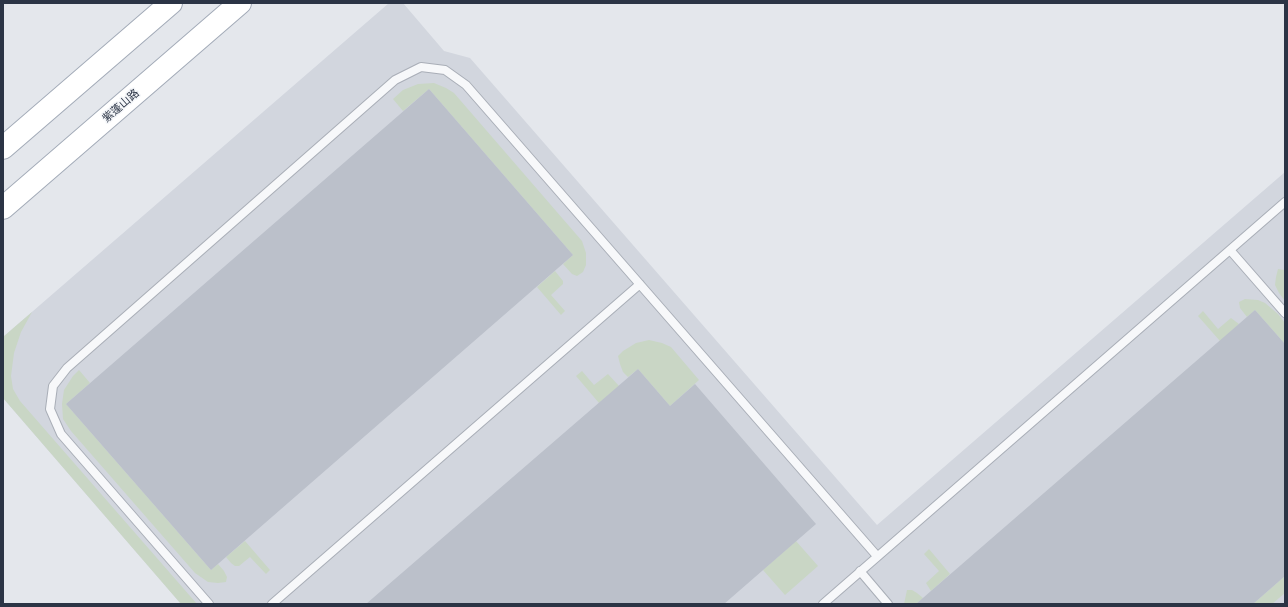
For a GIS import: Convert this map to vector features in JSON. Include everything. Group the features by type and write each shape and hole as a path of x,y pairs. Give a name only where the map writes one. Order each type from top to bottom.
{"main road":[{"path":"3,148 171,3"},
{"name":"紫蓬山路","path":"3,208 240,3"}],"lane":[{"path":"209,604 61,434 50,409 53,386 67,368 395,80 421,67 445,70 466,85 877,556"},
{"path":"823,604 1285,202"},
{"path":"1230,250 1285,313"},
{"path":"272,604 640,284"},
{"path":"860,572 888,604"}],"shaded area":[{"path":"389,3 403,3 444,51 470,58 877,525 1285,172 1285,604 181,604 3,398 3,337"}],"green space":[{"path":"434,83 454,93 582,241 586,253 586,265 583,272 577,276 572,274 563,264 573,255 429,89 403,111 393,99 403,90 418,84"},
{"path":"1278,269 1285,270 1285,301 1275,285"},
{"path":"555,271 563,281 563,284 551,295 565,311 561,315 537,287"},
{"path":"1245,299 1258,300 1265,303 1278,314 1285,323 1285,344 1255,310 1247,317 1240,308 1239,302"},
{"path":"1203,311 1218,329 1231,318 1239,324 1220,341 1198,316"},
{"path":"32,312 21,332 14,353 11,376 13,389 20,401 197,604 181,604 3,398 3,337"},
{"path":"649,340 671,347 699,380 670,406 638,369 628,377 623,372 620,364 618,356 623,351 636,343"},
{"path":"79,370 90,383 66,404 211,570 218,564 227,577 226,582 208,582 195,573 71,431 63,419 62,404 64,390"},
{"path":"582,371 594,385 608,374 619,386 599,403 576,376"},
{"path":"245,541 270,570 266,574 250,557 239,566 235,566 226,557"},
{"path":"796,541 818,566 785,595 763,570"},
{"path":"929,549 950,574 931,591 926,583 939,571 924,554"},
{"path":"1285,576 1285,593 1272,604 1253,604"},
{"path":"907,590 912,590 923,598 916,604 904,604"}],"building":[{"path":"429,89 573,255 211,570 66,404"},
{"path":"1255,310 1285,344 1285,576 1253,604 916,604"},
{"path":"638,369 670,406 695,384 816,524 724,604 366,604"}]}
